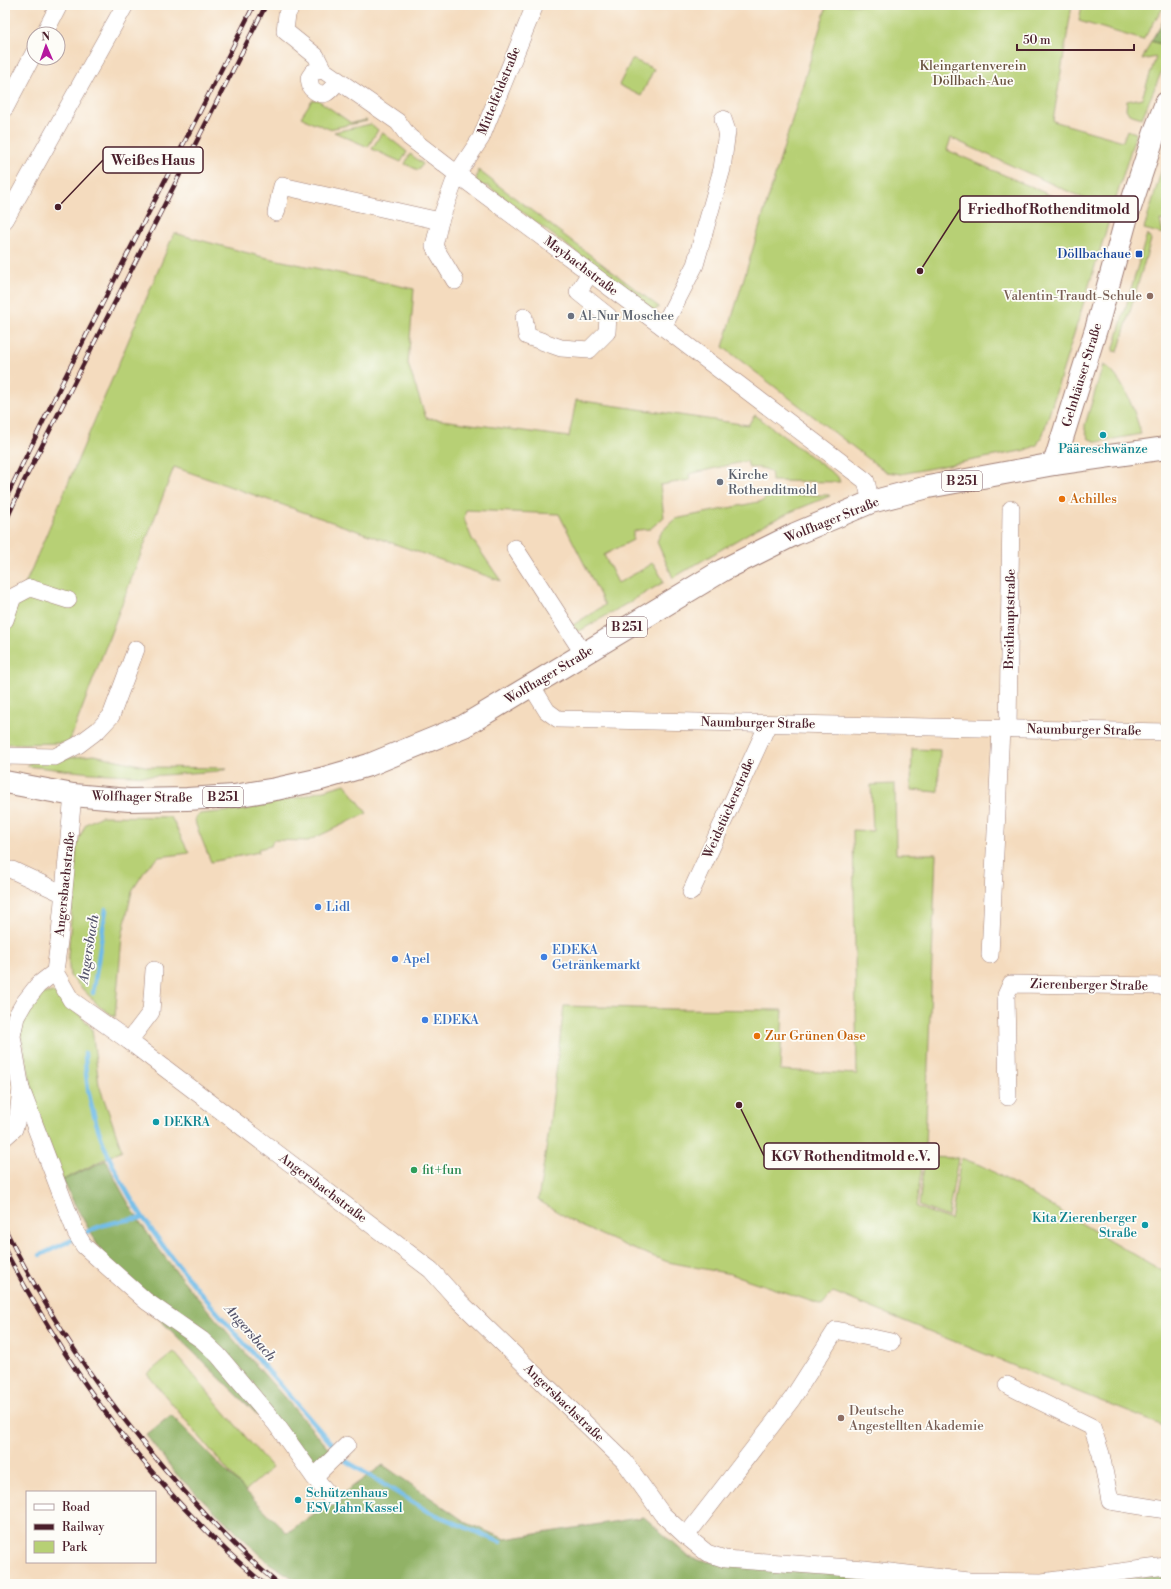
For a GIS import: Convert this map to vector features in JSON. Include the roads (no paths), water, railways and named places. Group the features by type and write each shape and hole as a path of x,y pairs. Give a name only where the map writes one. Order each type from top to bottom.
{"main road":[{"name":"Gelnhäuser Straße","path":"1054,464 1097,326 1126,220 1166,103"},
{"name":"Wolfhager Straße","path":"5,782 73,795 129,800 187,799 234,796 322,779 369,764 464,726 723,570 795,534 871,502 928,487 1054,464 1166,448"}],"street":[{"path":"48,26 59,5"},
{"path":"5,220 125,5"},
{"name":"Maybachstraße","path":"292,5 287,14 285,32 316,56 323,70 398,122 410,137 457,174 663,327 866,481 871,502"},
{"name":"Mittelfeldstraße","path":"455,281 434,246 440,221 457,174 481,138 535,5"},
{"path":"5,108 27,66"},
{"path":"323,70 313,72 309,78 311,88 316,93 324,94 329,92 338,81"},
{"path":"663,327 695,266 722,169 727,131 724,119"},
{"path":"276,213 282,186 440,221"},
{"path":"524,317 527,336 561,348 589,350 606,332 608,316 578,292 590,273"},
{"name":"Breithauptstraße","path":"1005,729 1011,508"},
{"path":"515,548 584,654"},
{"path":"5,620 13,597 30,588 68,600"},
{"path":"5,756 55,757 78,745 98,730 111,716 136,649"},
{"name":"Naumburger Straße","path":"531,685 547,711 558,719 1166,732"},
{"name":"Weidstückerstraße","path":"691,892 768,724"},
{"path":"990,955 1005,729"},
{"name":"Angersbachstraße","path":"73,795 55,972 71,1000 431,1270 456,1298 624,1462 662,1514 686,1536 707,1552 725,1559 864,1569 969,1580 1042,1582 1166,1566"},
{"path":"12,870 64,894"},
{"path":"129,1042 151,1012 154,970"},
{"path":"55,972 38,985 24,1003 16,1017 12,1036 21,1089 76,1233 84,1246 146,1302 202,1340 218,1355 276,1424 314,1477 331,1497"},
{"name":"Zierenberger Straße","path":"1008,1098 1006,994 1011,984 1166,986"},
{"path":"5,1137 14,1129 18,1116 21,1089"},
{"path":"686,1536 792,1399 836,1330 891,1342"},
{"path":"1006,1385 1092,1427 1101,1454 1110,1501 1166,1510"},
{"path":"314,1477 347,1445"}],"waterway":[{"name":"Angersbach","path":"93,993 106,909"},
{"name":"Angersbach","path":"85,1053 89,1093 99,1132 115,1169 135,1205 158,1239 210,1304 337,1450"},
{"path":"87,1232 114,1222 142,1218"},
{"path":"40,1255 72,1240"},
{"name":"Angersbach","path":"342,1455 346,1461 427,1511 500,1542"}],"railway":[{"path":"5,500 57,393 254,5"},
{"path":"5,523 23,483 266,5"},
{"path":"5,1229 39,1293 58,1324 97,1383 119,1412 164,1468 204,1513 247,1557 278,1584"},
{"path":"5,1250 69,1360 118,1430 172,1495 232,1556 264,1584"}],"place":[{"name":"Weißes Haus","path":"58,207"},
{"name":"Döllbachaue","path":"1139,254"},
{"name":"Friedhof Rothenditmold","path":"920,271"},
{"name":"Valentin-Traudt-Schule","path":"1150,296"},
{"name":"Al-Nur Moschee","path":"571,316"},
{"name":"Pääreschwänze","path":"1103,435"},
{"name":"Kirche Rothenditmold","path":"720,482"},
{"name":"Achilles","path":"1062,499"},
{"name":"Lidl","path":"318,907"},
{"name":"EDEKA Getränkemarkt","path":"544,957"},
{"name":"Apel","path":"395,959"},
{"name":"EDEKA","path":"425,1020"},
{"name":"Zur Grünen Oase","path":"757,1036"},
{"name":"KGV Rothenditmold e.V.","path":"739,1105"},
{"name":"DEKRA","path":"156,1122"},
{"name":"fit+fun","path":"414,1170"},
{"name":"Kita Zierenberger Straße","path":"1145,1225"},
{"name":"Deutsche Angestellten Akademie","path":"841,1418"},
{"name":"Schützenhaus ESV Jahn Kassel","path":"298,1500"}],"park label":[{"name":"Kleingartenverein Döllbach-Aue","path":"973,74"}]}
